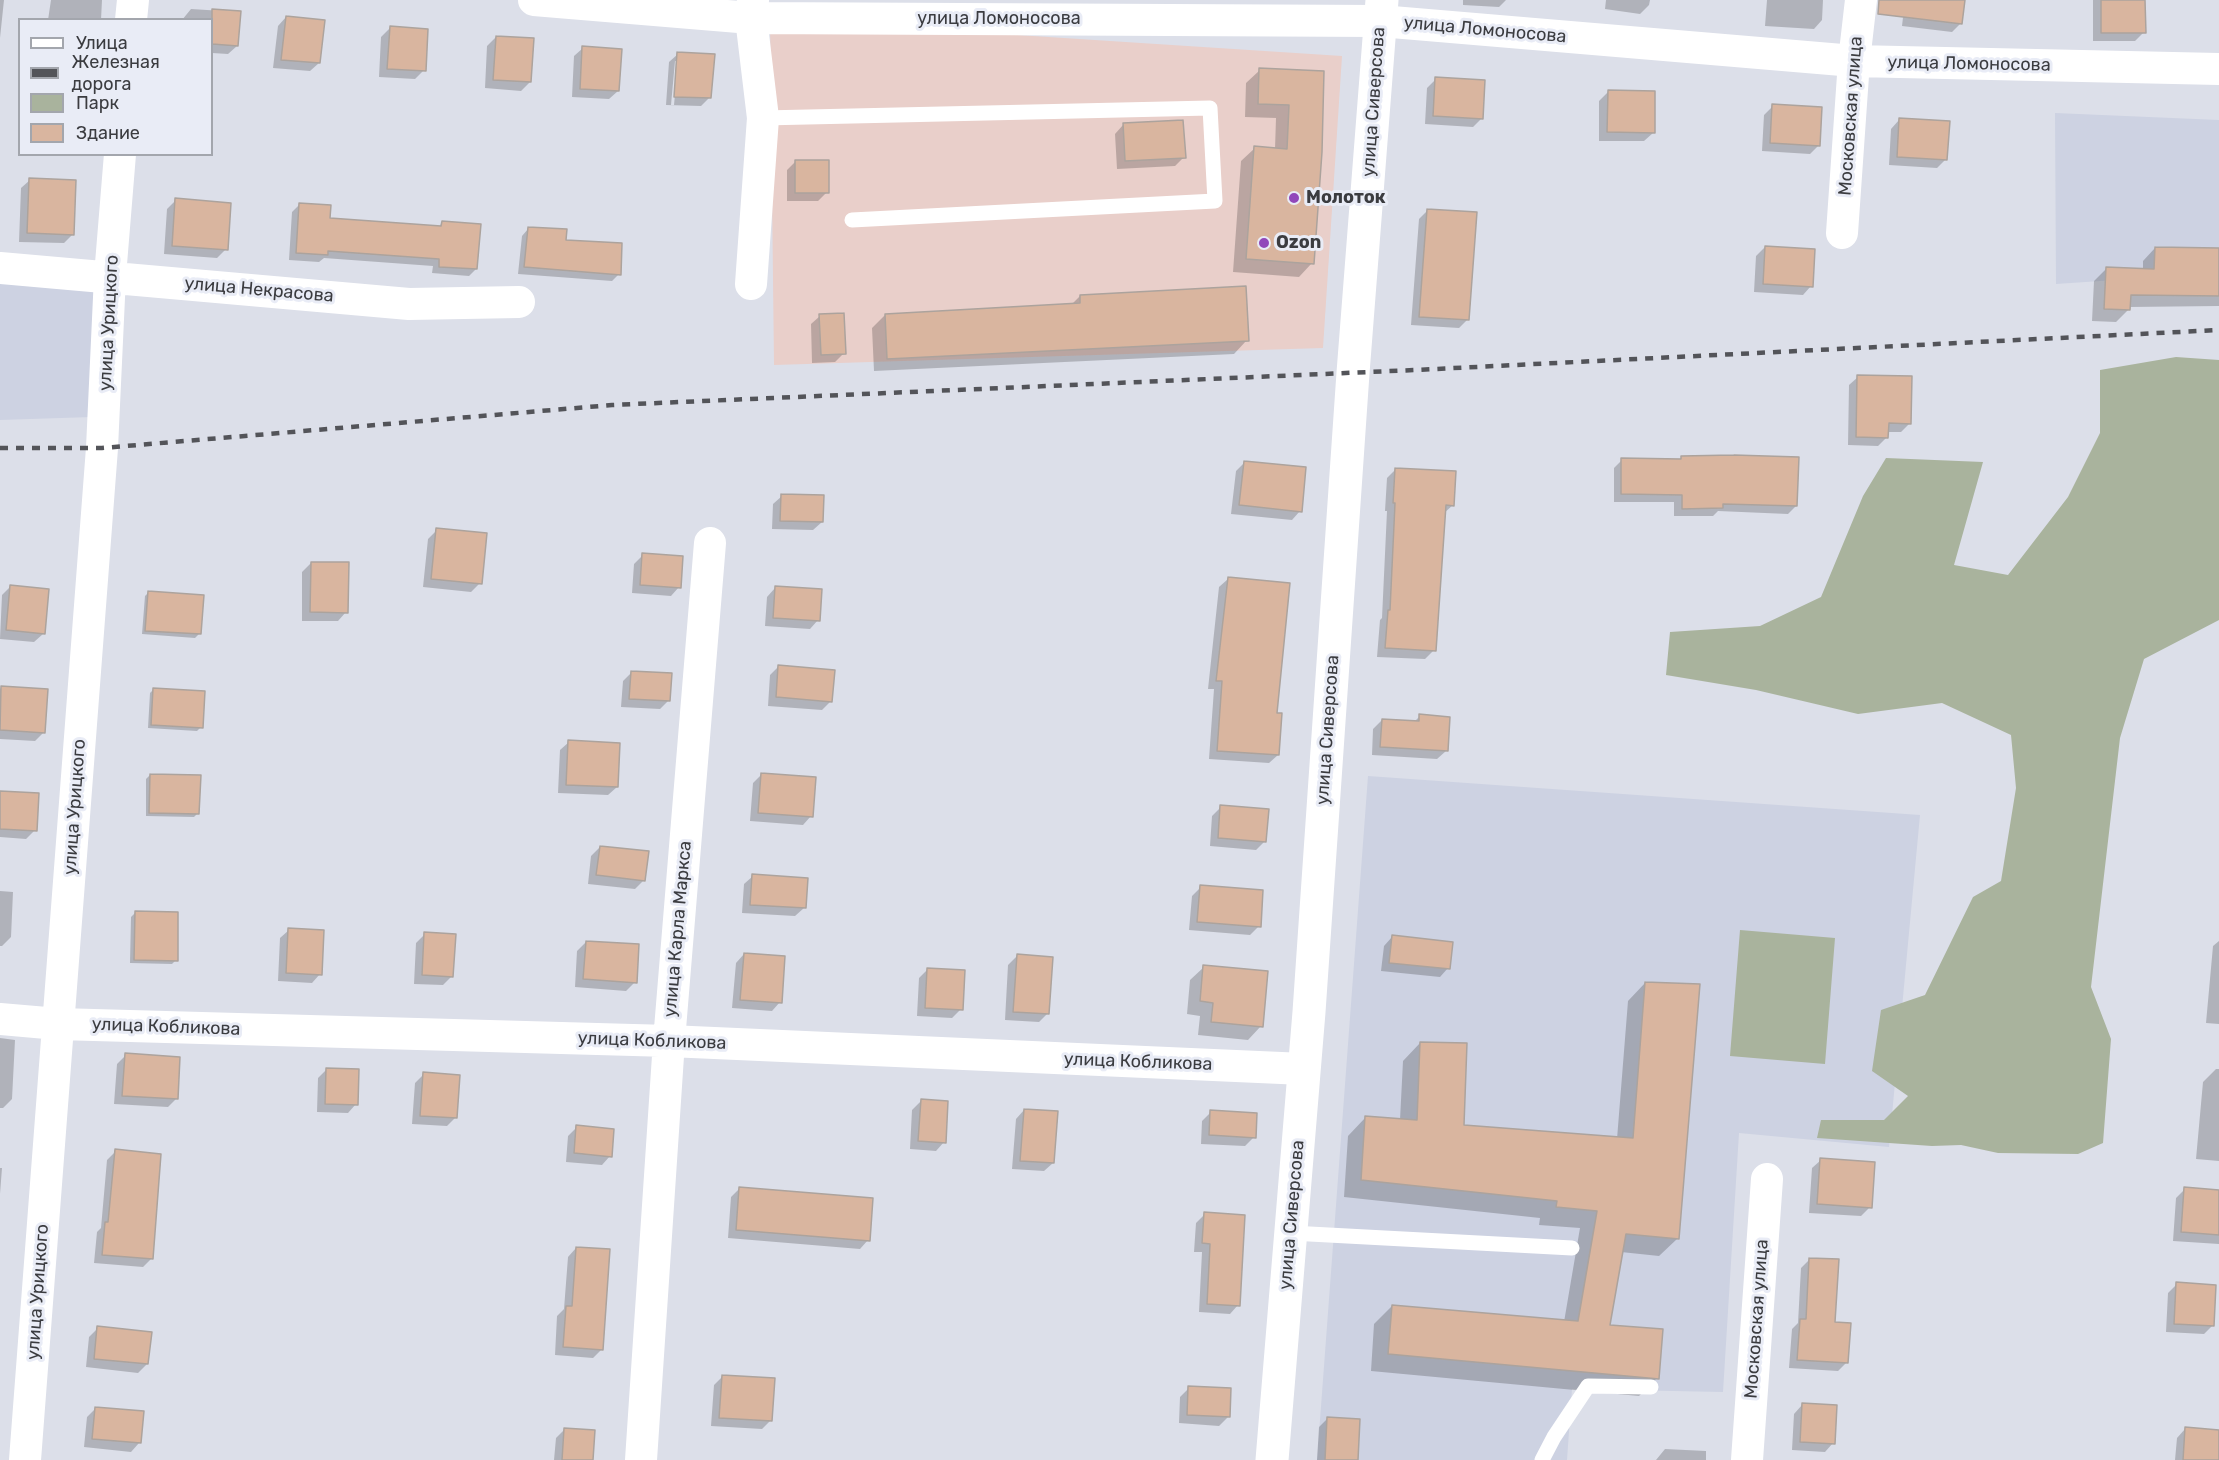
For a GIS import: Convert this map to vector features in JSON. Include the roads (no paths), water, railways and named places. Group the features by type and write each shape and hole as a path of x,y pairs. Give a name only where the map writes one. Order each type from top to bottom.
{"street":[{"path":"131,18 133,0"},
{"name":"улица Ломоносова","path":"534,0 752,9 1381,10 1854,61 2219,69"},
{"name":"Московская улица","path":"1842,233 1854,61 1861,0"},
{"path":"751,284 763,118 752,9"},
{"name":"улица Сиверсова","path":"1272,1460 1304,1069 1381,10"},
{"name":"улица Урицкого","path":"25,1460 102,448 110,276 120,156"},
{"name":"улица Некрасова","path":"0,268 409,304 519,302"},
{"name":"улица Карла Маркса","path":"641,1460 669,1041 710,543"},
{"name":"улица Кобликова","path":"0,1019 58,1024 669,1041 1304,1069"},
{"name":"Московская улица","path":"1747,1460 1767,1179"}],"lane":[{"path":"763,118 1210,108 1215,201 852,220"},
{"path":"1291,1233 1572,1248"},
{"path":"1542,1460 1587,1386 1651,1387"}],"railway":[{"path":"0,448 102,448 612,405 1415,370 2219,330"}],"place":[{"name":"Молоток","path":"1294,198"},
{"name":"Ozon","path":"1264,243"}]}
